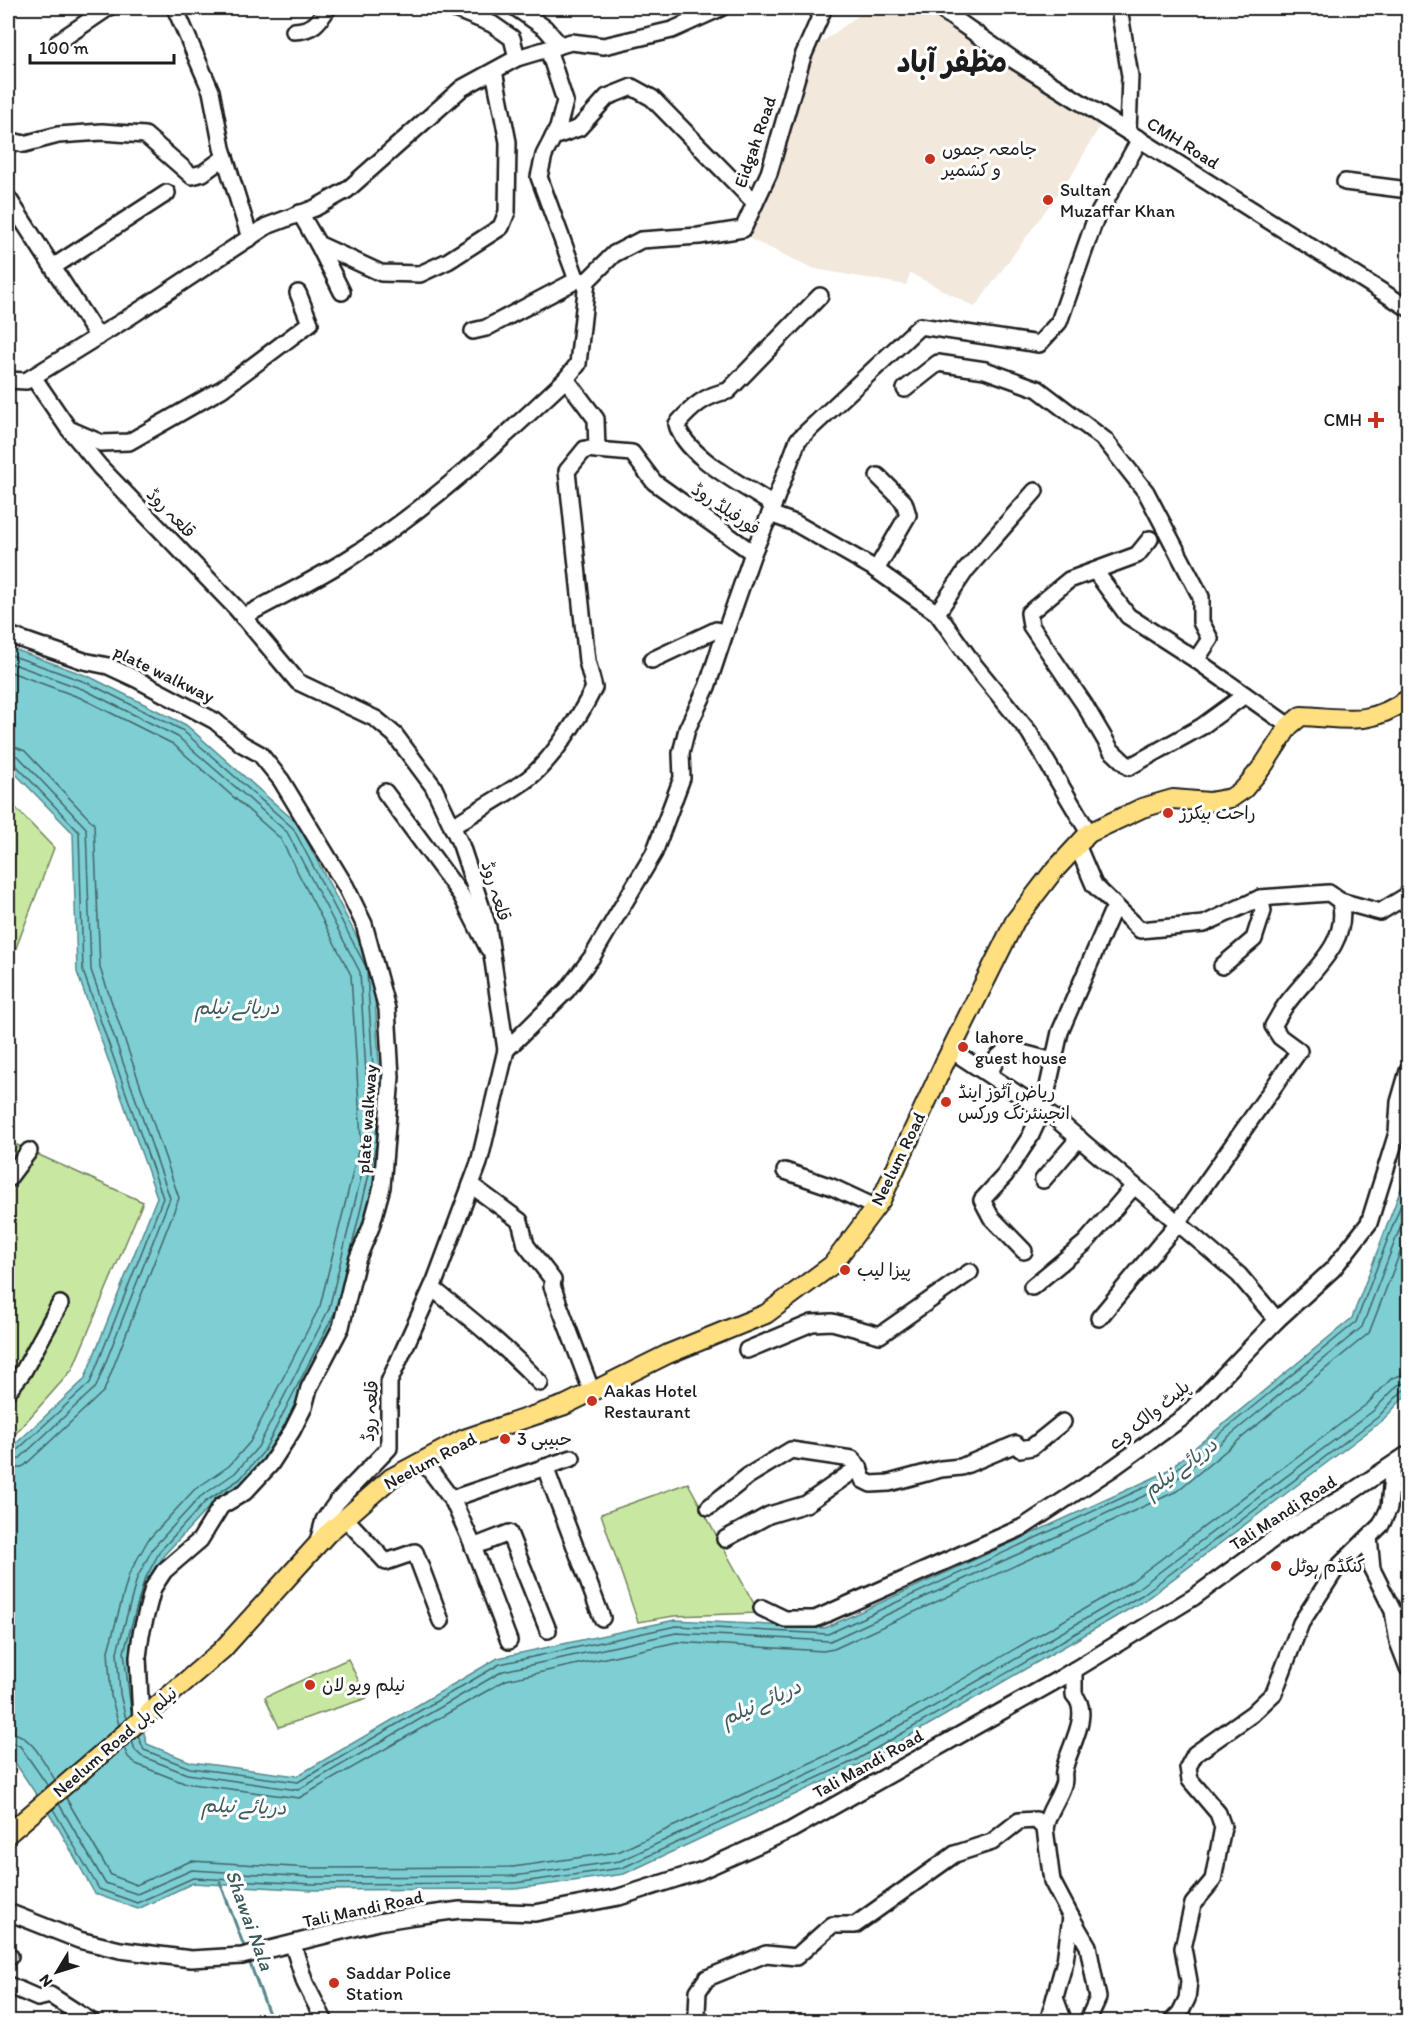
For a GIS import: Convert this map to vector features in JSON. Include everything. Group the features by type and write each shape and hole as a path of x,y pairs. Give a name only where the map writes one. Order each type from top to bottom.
{"main road":[{"path":"1289,726 1301,716 1368,719 1390,712 1408,699"},
{"name":"Neelum Road","path":"222,1650 317,1545 391,1478 464,1439 565,1405 668,1354 766,1314 832,1265 875,1207 1015,921 1083,839 1142,808 1173,799 1209,802 1231,798 1244,789 1263,766 1289,726"},
{"name":"Neelum Road نیلم پل","path":"8,1834 222,1650"}],"street":[{"path":"59,41 108,8"},
{"path":"175,8 211,91 225,157 250,238"},
{"path":"294,31 308,30 315,26 328,8"},
{"path":"452,8 492,24 512,38 517,58"},
{"path":"243,617 352,557 443,490 488,453 566,379 578,363 582,280 539,177 544,155 566,101 554,47 545,28 516,8"},
{"path":"8,380 26,381 98,337 267,226 347,190 462,88 517,58 572,42 604,46 661,33 721,8"},
{"name":"Eidgah Road","path":"582,280 614,254 641,240 699,236 743,229 769,173 803,56 824,8"},
{"name":"CMH Road","path":"939,8 1015,61 1408,308"},
{"path":"820,296 728,391 712,394 692,406 676,424 680,436 703,459 772,509 798,440 920,326 1039,344 1059,322 1095,220 1134,136 1130,76 1119,8"},
{"path":"318,244 381,273 420,274 448,261 501,227 507,212 508,142 494,71"},
{"path":"553,137 579,128 607,97 632,87 652,98 755,203"},
{"path":"8,140 24,144 58,135 102,132 145,135 192,176 203,173 225,157"},
{"path":"1345,182 1408,190"},
{"path":"54,267 167,193"},
{"path":"8,198 98,337"},
{"path":"300,213 342,292"},
{"path":"473,331 486,328 582,280"},
{"path":"68,428 101,443 129,442 172,420 222,389 310,323 298,292"},
{"path":"905,389 938,363 985,370 1038,389 1105,440 1146,492 1201,597 1202,622 1210,639 1196,660"},
{"name":"قلعہ روڈ","path":"33,377 68,428 100,467 243,617 298,682 376,719 395,735 433,786 452,827 488,927 506,1050 479,1163 432,1288 388,1382 389,1449 337,1502 324,1520 317,1545"},
{"path":"452,827 496,797 524,782 555,749 582,712 594,688 587,661 567,471 585,449 597,450 596,419 566,379"},
{"name":"فورفیلڈ روڈ","path":"597,450 632,453 654,482 753,553 772,509 876,570 937,613 975,666 1029,732 1083,839 1089,878 1136,927 1145,931 1204,924 1260,898"},
{"path":"876,570 908,515 904,502 878,476"},
{"path":"937,613 966,570 1035,491"},
{"path":"1150,539 1137,555 1069,579 1029,614 1031,626 1084,704 1111,750 1129,766 1201,727 1245,695"},
{"path":"506,1050 567,990 592,957 654,854 682,778 681,753 687,729 707,687 753,553"},
{"path":"1095,571 1128,616 1196,660 1289,726"},
{"path":"652,660 716,630 725,633"},
{"name":"plate walkway","path":"12,636 84,662 108,666 136,679 215,721 242,744 260,754 281,780 351,897 364,924 387,1009 392,1077 382,1187 357,1260 341,1327 309,1388 296,1423 270,1465 244,1492 221,1506 200,1540 164,1571 153,1588 141,1634 138,1657 141,1720"},
{"path":"385,792 461,895 492,956"},
{"path":"1222,966 1254,939 1263,911 1260,898 1329,893 1340,901 1380,912 1408,895"},
{"path":"1099,1318 1177,1224 1299,1051 1280,1037 1273,1026 1288,1001 1311,978 1330,950 1343,912 1340,901"},
{"path":"1024,1251 992,1217 982,1200 1005,1175 1030,1137 1043,1109 1060,1032 1111,914 1117,908"},
{"path":"989,1074 997,1058 1007,1049 1053,1061"},
{"path":"951,1050 1043,1109 1079,1138 1239,1275 1277,1320"},
{"name":"پلیٹ والک وے","path":"762,1608 784,1619 815,1619 1023,1527 1113,1468 1185,1416 1277,1320 1333,1269 1369,1223 1397,1133 1399,1102 1408,1071"},
{"path":"1043,1179 1079,1138"},
{"path":"8,1179 29,1151"},
{"path":"785,1171 832,1187 875,1207"},
{"path":"471,1185 520,1221 526,1245 553,1280 552,1286 592,1392"},
{"path":"1032,1287 1085,1243 1134,1186"},
{"path":"747,1350 812,1323 832,1322 880,1335 970,1272"},
{"path":"432,1288 504,1347 540,1383"},
{"path":"8,1391 23,1372 60,1304"},
{"path":"709,1507 748,1476 791,1450 852,1459 859,1467 863,1480 871,1484 889,1483 941,1469 961,1467 1016,1444 1020,1449 1032,1447 1063,1422"},
{"name":"Tali Mandi Road","path":"8,1912 79,1940 120,1950 191,1959 242,1956 290,1946 378,1922 415,1916 460,1910 535,1913 619,1897 700,1871 735,1858 791,1830 1074,1670 1185,1602 1283,1532 1408,1454"},
{"path":"451,1499 572,1458"},
{"path":"423,1461 451,1499 473,1547 509,1641"},
{"path":"1171,2022 1180,2013 1187,1999 1189,1981 1183,1948 1194,1905 1213,1880 1223,1827 1218,1813 1190,1780 1188,1767 1195,1754 1252,1714 1274,1693 1301,1623 1336,1569 1381,1525 1389,1508 1393,1465"},
{"path":"545,1467 602,1618"},
{"path":"725,1539 769,1515 806,1504 859,1467"},
{"path":"345,1518 386,1562 415,1552 441,1621"},
{"path":"473,1547 509,1533 548,1630"},
{"path":"1369,1537 1372,1569 1393,1611 1398,1642 1408,1668"},
{"path":"1074,1670 1073,1689 1079,1700 1081,1714 1071,1755 1064,1770 1063,1786 1046,1818 1045,1829 1052,1881 1088,1946 1098,1998 1087,2022"},
{"path":"700,2022 697,2013 698,1990 707,1978 766,1954 796,1957 832,1924 855,1925 955,1854 992,1842 1019,1821 1036,1820 1045,1829"},
{"path":"1048,2022 1065,1961 1071,1917"},
{"path":"290,1946 305,1983 325,2022"},
{"path":"8,1986 38,1998 50,1995 92,2022"},
{"path":"1055,1998 1065,2022"}],"shaded area":[{"name":"جامعہ جموں و کشمیر","path":"869,8 931,8 1102,122 1073,173 975,307 910,273 906,285 815,269 750,239 785,144 814,48"}],"green space":[{"path":"8,800 54,848 16,948 8,948"},
{"path":"17,1145 143,1202 72,1370 8,1442 8,1162"},
{"path":"688,1483 759,1613 674,1616 638,1622 601,1514"},
{"path":"348,1659 367,1698 279,1727 265,1697"}],"water":[{"name":"دریائے نیلم","path":"8,647 90,677 186,725 298,824 373,968 384,1141 341,1313 269,1455 245,1483 210,1506 164,1555 149,1584 130,1653 133,1693 147,1744 191,1762 297,1776 498,1658 675,1620 825,1628 1164,1473 1352,1318 1402,1186 1408,1160 1408,1393 1382,1421 1145,1600 859,1765 624,1874 515,1889 311,1890 193,1883 138,1909 95,1894 59,1829 8,1752 8,1451 84,1380 157,1197 77,972 73,833 8,766"}],"waterway":[{"name":"Shawai Nala","path":"220,1882 245,1949"},
{"name":"Shawai Nala","path":"248,1958 272,2022"}],"place":[{"name":"جامعہ جموں و کشمیر","path":"930,159"},
{"name":"Sultan Muzaffar Khan","path":"1048,200"},
{"name":"CMH","path":"1376,420"},
{"name":"راحت بیکرز","path":"1168,813"},
{"name":"lahore guest house","path":"963,1047"},
{"name":"ریاض آٹوز اینڈ انجینئرنگ ورکس","path":"946,1102"},
{"name":"پیزا لیب","path":"845,1270"},
{"name":"Aakas Hotel Restaurant","path":"592,1401"},
{"name":"حبیبی 3","path":"505,1439"},
{"name":"کنگڈم ہوٹل","path":"1276,1566"},
{"name":"نیلم ویو لان","path":"310,1685"},
{"name":"Saddar Police Station","path":"334,1983"}],"district":[{"name":"مظفر آباد","path":"952,61"}]}
